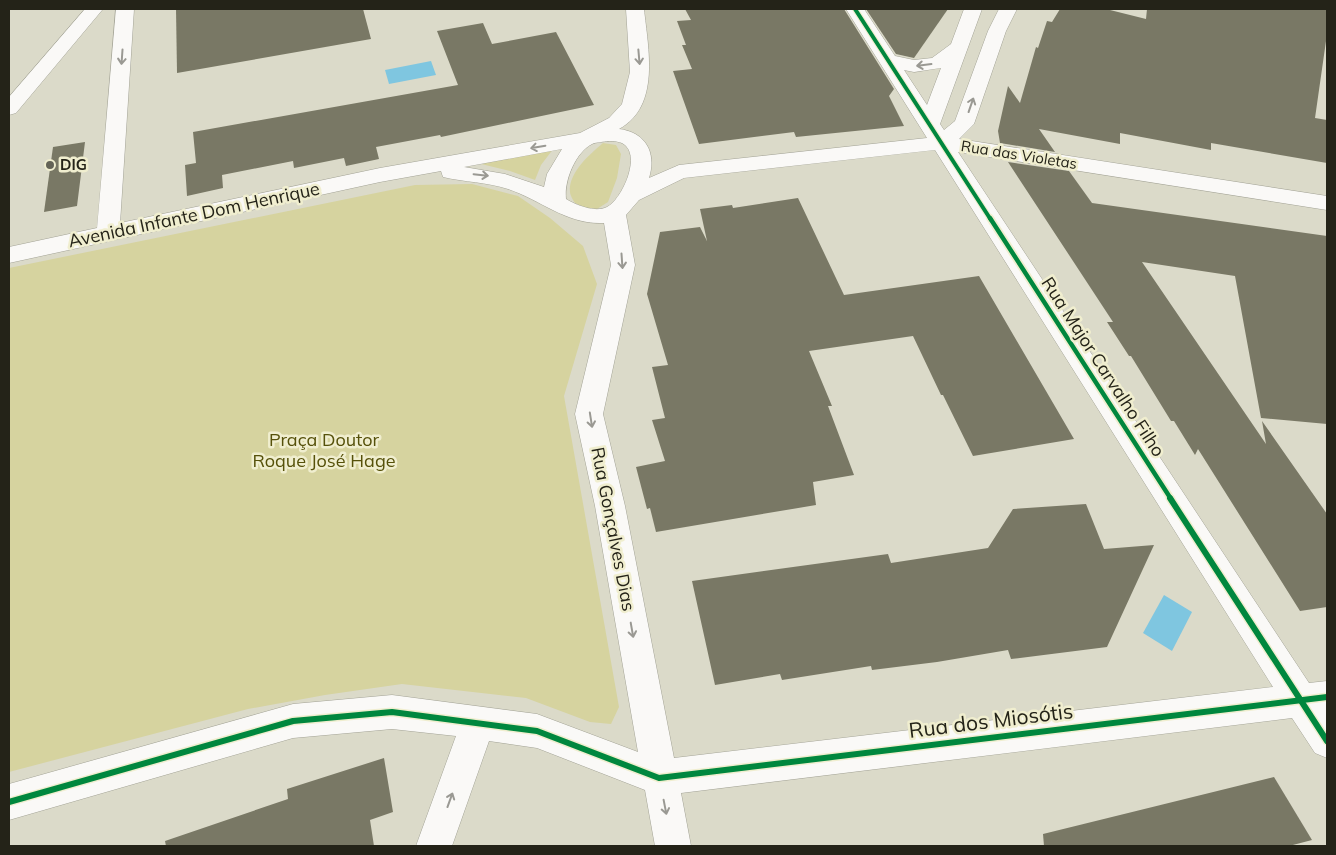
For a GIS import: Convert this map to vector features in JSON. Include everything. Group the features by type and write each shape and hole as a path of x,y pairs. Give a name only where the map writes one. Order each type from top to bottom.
{"street":[{"path":"9,109 94,9"},
{"path":"108,234 125,9"},
{"path":"635,9 640,72 632,106 616,122 586,138 569,154 558,174 554,189 555,202 566,210 599,216 623,204 640,179 641,162 637,146"},
{"name":"Rua Major Carvalho Filho","path":"855,9 936,134 1314,699 1327,741"},
{"path":"973,9 957,48 939,103 936,134 964,124 997,31 1008,9"},
{"path":"887,60 914,66 938,63 957,48"},
{"name":"Rua das Violetas","path":"623,204 679,172 936,134 1327,203"},
{"path":"586,138 608,135 625,136 637,146 679,172"},
{"name":"Avenida Infante Dom Henrique","path":"9,255 380,175 586,138"},
{"name":"Avenida Infante Dom Henrique","path":"380,175 441,172 488,176 533,189 555,202"},
{"name":"Rua Gonçalves Dias","path":"623,204 623,265 590,414 610,506 673,846"},
{"name":"Rua dos Miosótis","path":"659,778 1314,699"},
{"path":"9,802 293,721 392,712 478,722 538,732 659,778"},
{"path":"434,846 478,722"}],"green space":[{"path":"603,143 616,145 621,154 617,178 608,202 597,209 586,208 575,203 570,193 570,185 576,171"},
{"path":"554,148 541,165 535,180 510,171 477,163"},
{"name":"Praça Doutor Roque José Hage","path":"472,184 518,196 550,218 583,246 597,284 564,396 619,707 611,724 590,722 526,698 402,684 248,709 9,772 9,268 415,185"}],"water":[{"path":"431,61 436,75 389,84 385,70"},
{"path":"1164,595 1192,612 1172,651 1143,633"}],"building":[{"path":"176,9 363,9 371,39 177,73"},
{"path":"685,9 844,9 894,89 889,96 904,126 796,137 794,132 699,144 673,71 692,69 682,45 686,45 677,21 691,20"},
{"path":"866,9 948,9 914,58 896,54"},
{"path":"1060,9 1106,9 1146,19 1147,9 1327,9 1327,34 1315,118 1327,120 1327,163 1211,143 1211,150 1120,133 1120,144 1039,129 1055,152 1000,143 998,131 1008,86 1020,103 1036,47 1038,48 1047,21 1052,22"},
{"path":"483,23 492,44 556,32 594,105 441,137 440,135 376,147 379,159 346,166 344,158 294,168 293,161 222,175 223,188 187,196 185,165 196,163 193,132 458,85 437,31"},
{"path":"85,142 77,206 44,212 53,147"},
{"path":"1008,162 1069,171 1092,203 1327,236 1327,424 1261,418 1235,276 1142,262 1266,444 1262,421 1327,514 1327,607 1300,611 1198,449 1195,455 1174,421 1171,421 1131,356 1129,356 1107,322 1113,322"},
{"path":"798,198 844,295 979,276 1074,439 973,456 913,336 809,351 832,406 828,406 854,475 813,482 816,505 656,532 650,508 647,509 636,467 665,461 652,420 665,418 652,367 668,365 647,294 660,232 700,227 707,241 700,209 732,205 733,208"},
{"path":"1086,504 1104,549 1154,545 1107,647 1011,659 1008,650 937,662 872,670 871,666 782,680 780,674 715,685 692,581 888,554 891,563 988,548 1013,509"},
{"path":"384,758 393,812 370,820 374,846 166,846 165,841 288,799 287,789"},
{"path":"1274,777 1312,840 1289,846 1044,846 1043,834"}],"cycle path":[{"path":"855,9 1327,741"},
{"path":"9,802 293,721 392,712 537,731 659,778 1327,697"}],"place":[{"name":"DIG","path":"50,165"}]}
